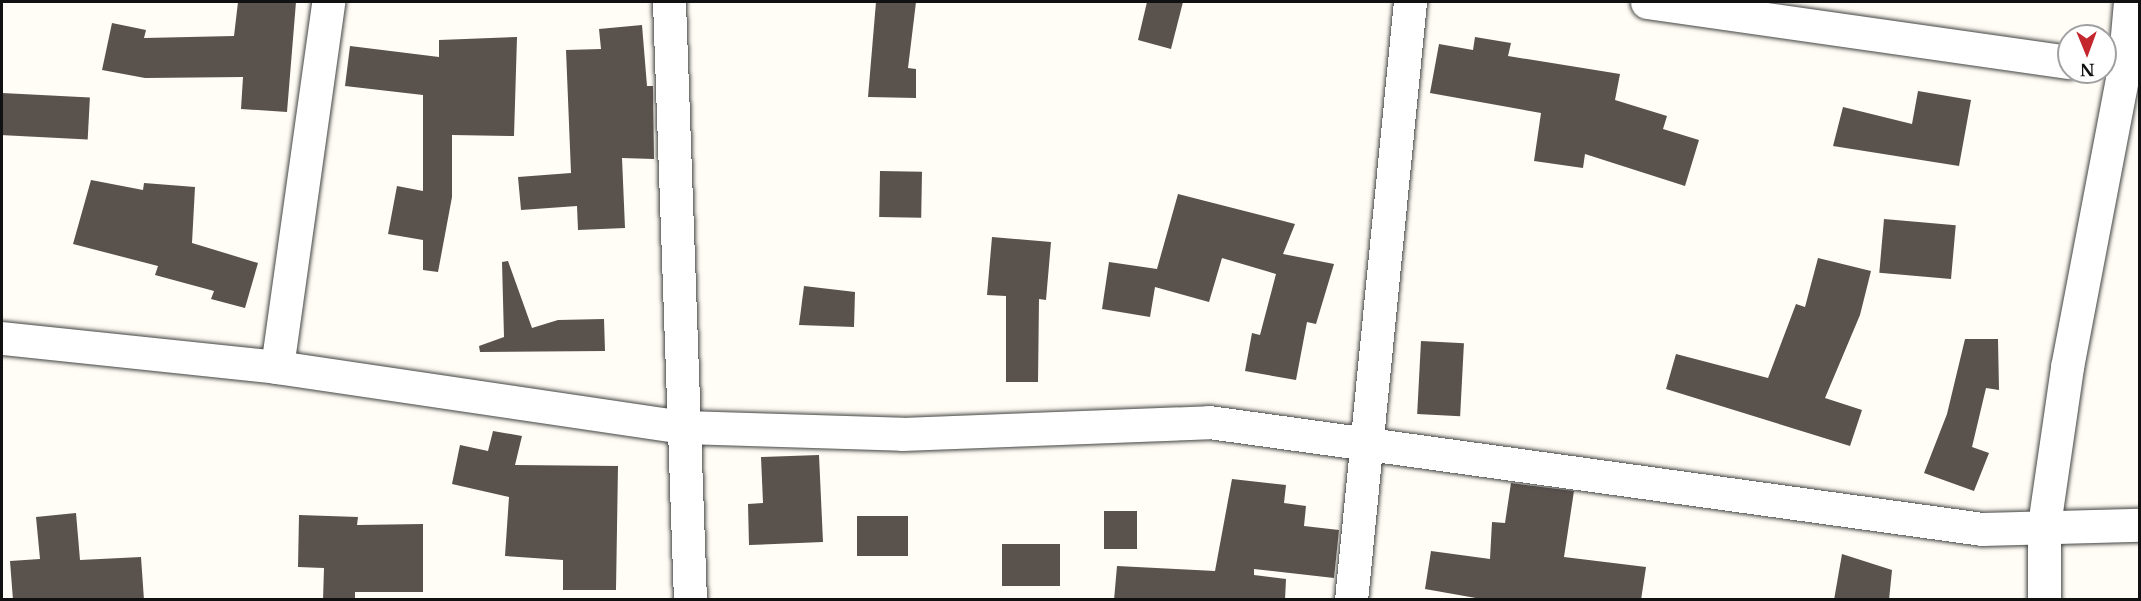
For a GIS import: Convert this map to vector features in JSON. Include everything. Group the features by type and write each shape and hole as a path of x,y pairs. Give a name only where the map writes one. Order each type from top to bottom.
{"street":[{"path":"278,367 328,2"},
{"path":"669,2 690,600"},
{"path":"1351,600 1369,441 1410,2"},
{"path":"1647,2 2057,60"},
{"path":"2044,600 2044,525 2067,367 2123,70 2130,2"},
{"path":"2,338 278,367 684,427 902,434 1209,422 1369,441 1982,529 2044,525 2139,525"}],"building":[{"path":"238,2 296,2 287,112 241,109 243,77 145,78 102,70 112,23 146,30 144,38 234,36"},
{"path":"876,2 916,2 908,68 916,69 916,98 868,97"},
{"path":"1147,2 1183,2 1171,49 1138,40"},
{"path":"642,25 647,86 653,86 654,159 622,158 625,228 578,230 577,206 521,210 518,177 571,173 566,50 601,49 599,29"},
{"path":"517,37 514,136 452,135 452,197 438,272 423,270 423,240 388,234 397,186 423,191 423,95 345,86 350,46 439,57 439,40"},
{"path":"1475,37 1511,43 1508,56 1620,74 1615,100 1667,116 1663,129 1699,140 1685,186 1585,154 1583,168 1534,161 1541,113 1430,93 1439,44 1473,50"},
{"path":"1918,91 1971,100 1959,166 1833,146 1843,107 1912,124"},
{"path":"2,93 90,98 88,140 2,135"},
{"path":"880,171 922,172 921,218 879,217"},
{"path":"91,180 143,190 144,183 195,187 192,243 258,263 245,308 211,299 214,291 155,275 158,266 73,244"},
{"path":"1178,194 1295,224 1283,254 1334,264 1316,324 1307,322 1296,380 1245,371 1252,333 1260,335 1276,274 1222,258 1209,302 1155,287 1150,317 1102,309 1109,262 1157,269"},
{"path":"1884,219 1956,225 1951,279 1879,273"},
{"path":"992,237 1051,242 1046,300 1039,299 1038,382 1006,382 1006,296 987,295"},
{"path":"1818,258 1871,271 1860,315 1825,398 1862,410 1850,446 1666,389 1676,354 1768,378 1796,304 1805,307"},
{"path":"508,261 532,328 558,320 604,319 605,351 480,352 479,346 504,337 502,262"},
{"path":"804,286 855,292 854,327 799,325"},
{"path":"1965,339 1998,339 1999,390 1986,388 1972,447 1989,453 1974,491 1924,473 1947,414"},
{"path":"1421,341 1464,343 1460,416 1417,414"},
{"path":"493,431 522,436 515,465 618,466 616,590 563,590 563,560 505,556 509,497 452,484 460,445 488,451"},
{"path":"819,455 823,542 749,545 748,504 763,503 761,457"},
{"path":"1232,479 1286,485 1284,503 1306,506 1304,526 1339,530 1334,578 1254,569 1254,575 1286,579 1285,600 1114,600 1117,566 1215,571"},
{"path":"1511,483 1574,491 1564,557 1646,567 1641,600 1487,600 1425,589 1431,551 1490,559 1492,522 1505,523"},
{"path":"1104,511 1137,511 1137,549 1104,549"},
{"path":"76,513 80,560 141,557 144,600 13,600 10,561 40,559 36,517"},
{"path":"299,515 358,517 357,525 423,524 423,592 355,592 355,600 323,600 324,568 298,567"},
{"path":"857,516 908,516 908,556 857,556"},
{"path":"1002,544 1060,544 1060,586 1002,586"},
{"path":"1842,554 1892,570 1889,600 1834,600"}]}
